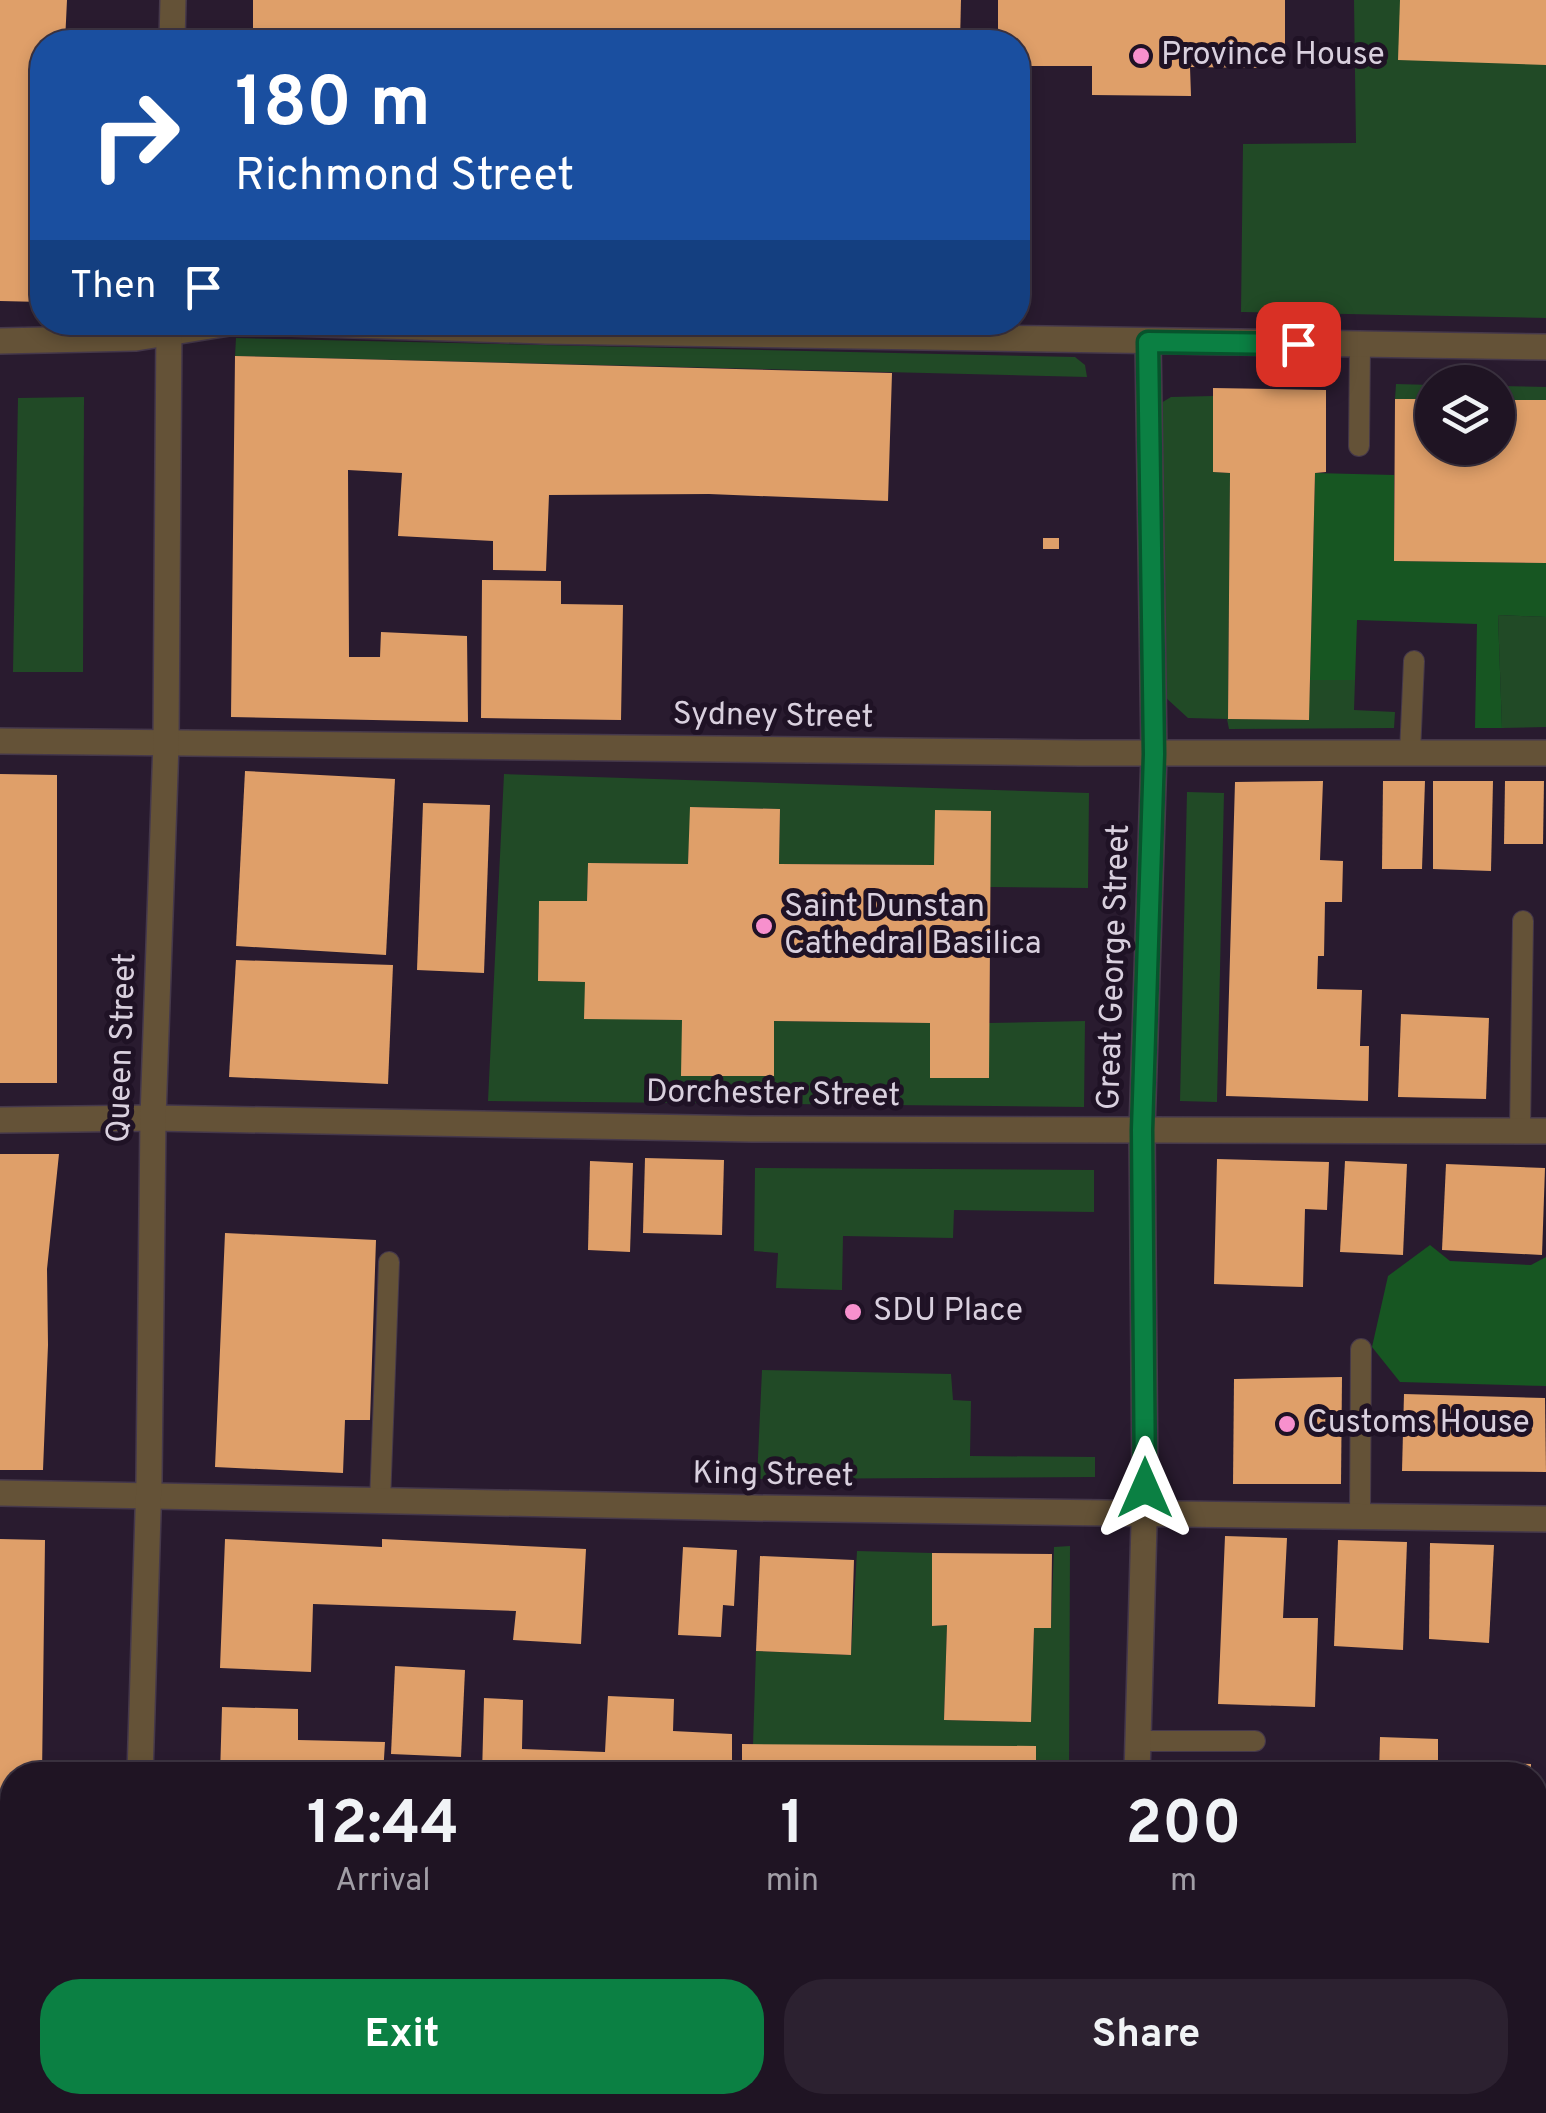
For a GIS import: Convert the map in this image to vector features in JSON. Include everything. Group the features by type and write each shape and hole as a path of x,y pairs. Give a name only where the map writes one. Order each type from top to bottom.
{"street":[{"path":"172,30 173,0"},
{"path":"0,341 96,340 126,335"},
{"name":"Queen Street","path":"140,1762 149,1494 153,1118 166,743 169,335"},
{"path":"837,335 1546,347"},
{"name":"Great George Street","path":"1137,1762 1144,1513 1142,1130 1154,754 1148,342"},
{"name":"Sydney Street","path":"0,741 1154,754 1546,753"},
{"name":"Dorchester Street","path":"0,1120 153,1118 752,1128 1546,1131"},
{"name":"King Street","path":"0,1493 1546,1519"}],"lane":[{"path":"1359,446 1360,344"},
{"path":"1410,753 1414,661"},
{"path":"1520,1131 1523,921"},
{"path":"380,1502 389,1262"},
{"path":"1360,1516 1362,1349"},
{"path":"1138,1741 1255,1741"}],"green space":[{"path":"1354,0 1546,0 1546,318 1241,312 1243,144 1356,143"},
{"path":"236,338 1075,357 1085,365 1087,377 235,356"},
{"path":"1396,384 1415,385 1415,399 1395,399"},
{"path":"1515,386 1546,387 1546,400 1515,400"},
{"path":"1213,396 1213,472 1230,473 1228,719 1308,720 1310,680 1355,680 1354,710 1395,712 1394,728 1229,729 1227,719 1188,718 1165,697 1161,403 1171,397"},
{"path":"84,397 83,672 13,672 18,398"},
{"path":"1315,473 1394,475 1394,561 1546,563 1546,617 1498,615 1502,728 1475,728 1477,624 1357,620 1355,680 1310,680"},
{"path":"1498,615 1546,617 1546,727 1502,728"},
{"path":"504,774 1089,793 1088,888 990,887 991,812 934,865 779,864 780,809 691,807 688,864 588,863 587,901 539,902 538,981 585,982 585,1018 682,1020 682,1076 774,1076 774,1021 930,1023 930,1077 988,1078 989,1023 1085,1021 1084,1107 488,1101"},
{"path":"1187,792 1224,793 1217,1102 1180,1101"},
{"path":"755,1168 1094,1170 1094,1212 954,1210 953,1238 843,1236 842,1290 776,1288 778,1253 754,1251"},
{"path":"1430,1245 1450,1261 1531,1265 1546,1257 1546,1386 1400,1382 1372,1347 1388,1276"},
{"path":"762,1370 951,1374 953,1400 971,1401 970,1456 1095,1457 1095,1477 757,1479"},
{"path":"1070,1546 1069,1762 1036,1762 1036,1746 753,1745 756,1651 851,1655 857,1551 932,1553 932,1626 947,1625 944,1720 1031,1722 1034,1628 1051,1627 1054,1547"}],"building":[{"path":"0,0 67,0 66,30 30,30 30,302 0,301"},
{"path":"253,0 961,0 960,30 253,30"},
{"name":"Province House","path":"998,0 1285,0 1285,45 1260,45 1261,68 1190,67 1191,96 1092,95 1092,66 1030,66 1030,30 998,30"},
{"path":"1400,0 1546,0 1546,65 1398,60"},
{"path":"235,356 892,373 888,501 709,494 549,495 546,571 493,570 493,541 398,536 402,473 348,470 349,657 380,657 381,632 467,636 468,722 231,717"},
{"path":"1213,388 1326,390 1326,472 1315,473 1309,720 1228,719 1230,473 1213,472"},
{"path":"1395,399 1415,399 1415,465 1515,465 1515,400 1546,400 1546,563 1394,561"},
{"path":"1043,538 1059,538 1059,549 1043,549"},
{"path":"482,580 561,581 561,604 623,605 621,720 481,718"},
{"path":"245,771 395,779 386,955 236,946"},
{"path":"0,774 57,775 57,1083 0,1083"},
{"path":"1323,781 1320,860 1343,861 1342,902 1325,902 1324,956 1318,956 1317,989 1362,990 1360,1046 1369,1046 1368,1101 1226,1096 1235,782"},
{"path":"1383,781 1425,781 1422,869 1382,869"},
{"path":"1433,781 1493,781 1491,871 1433,869"},
{"path":"1505,781 1544,781 1543,844 1504,844"},
{"path":"423,803 490,805 484,973 417,970"},
{"name":"Saint Dunstan Cathedral Basilica","path":"690,807 780,809 779,864 934,865 935,810 991,811 989,1078 930,1078 930,1023 774,1021 774,1076 681,1076 682,1020 584,1019 585,982 538,981 539,901 587,901 588,863 688,864"},
{"path":"236,960 393,965 388,1084 229,1077"},
{"path":"1401,1014 1489,1018 1486,1099 1398,1097"},
{"path":"0,1154 59,1154 47,1269 43,1470 0,1470"},
{"path":"645,1158 724,1160 722,1235 643,1233"},
{"path":"1217,1159 1329,1162 1327,1210 1305,1209 1303,1287 1214,1284"},
{"path":"590,1161 633,1163 630,1252 588,1250"},
{"path":"1345,1161 1407,1164 1403,1255 1340,1252"},
{"path":"1446,1164 1545,1168 1542,1255 1442,1250"},
{"path":"225,1233 376,1240 370,1420 345,1420 343,1473 215,1467"},
{"name":"Customs House","path":"1342,1377 1341,1484 1233,1484 1234,1379"},
{"path":"1404,1394 1545,1398 1546,1472 1402,1471"},
{"path":"1225,1536 1287,1538 1283,1618 1318,1618 1315,1707 1218,1704"},
{"path":"0,1539 45,1540 42,1762 0,1762"},
{"path":"225,1539 382,1547 382,1539 586,1549 581,1644 513,1640 516,1611 313,1604 311,1672 220,1668"},
{"path":"1338,1540 1407,1542 1403,1650 1334,1646"},
{"path":"1430,1543 1494,1545 1489,1643 1429,1639"},
{"path":"683,1547 737,1550 734,1606 723,1605 721,1637 678,1635"},
{"path":"932,1553 1052,1554 1051,1628 1034,1628 1031,1722 944,1720 947,1625 932,1626"},
{"path":"760,1556 854,1560 851,1655 756,1651"},
{"path":"395,1666 465,1670 461,1757 391,1754"},
{"path":"608,1696 674,1699 673,1731 732,1734 732,1762 482,1762 484,1698 523,1700 522,1749 605,1752"},
{"path":"222,1707 298,1709 298,1740 385,1742 384,1762 220,1762"},
{"path":"1380,1737 1438,1739 1438,1762 1379,1762"},
{"path":"742,1744 1036,1746 1036,1762 742,1762"}],"place":[{"name":"Province House","path":"1141,56"},
{"name":"Saint Dunstan Cathedral Basilica","path":"764,926"},
{"name":"SDU Place","path":"853,1312"},
{"name":"Customs House","path":"1287,1424"}],"route":[{"path":"1145,1488 1142,1130 1154,754 1148,342 1298,344"}]}
